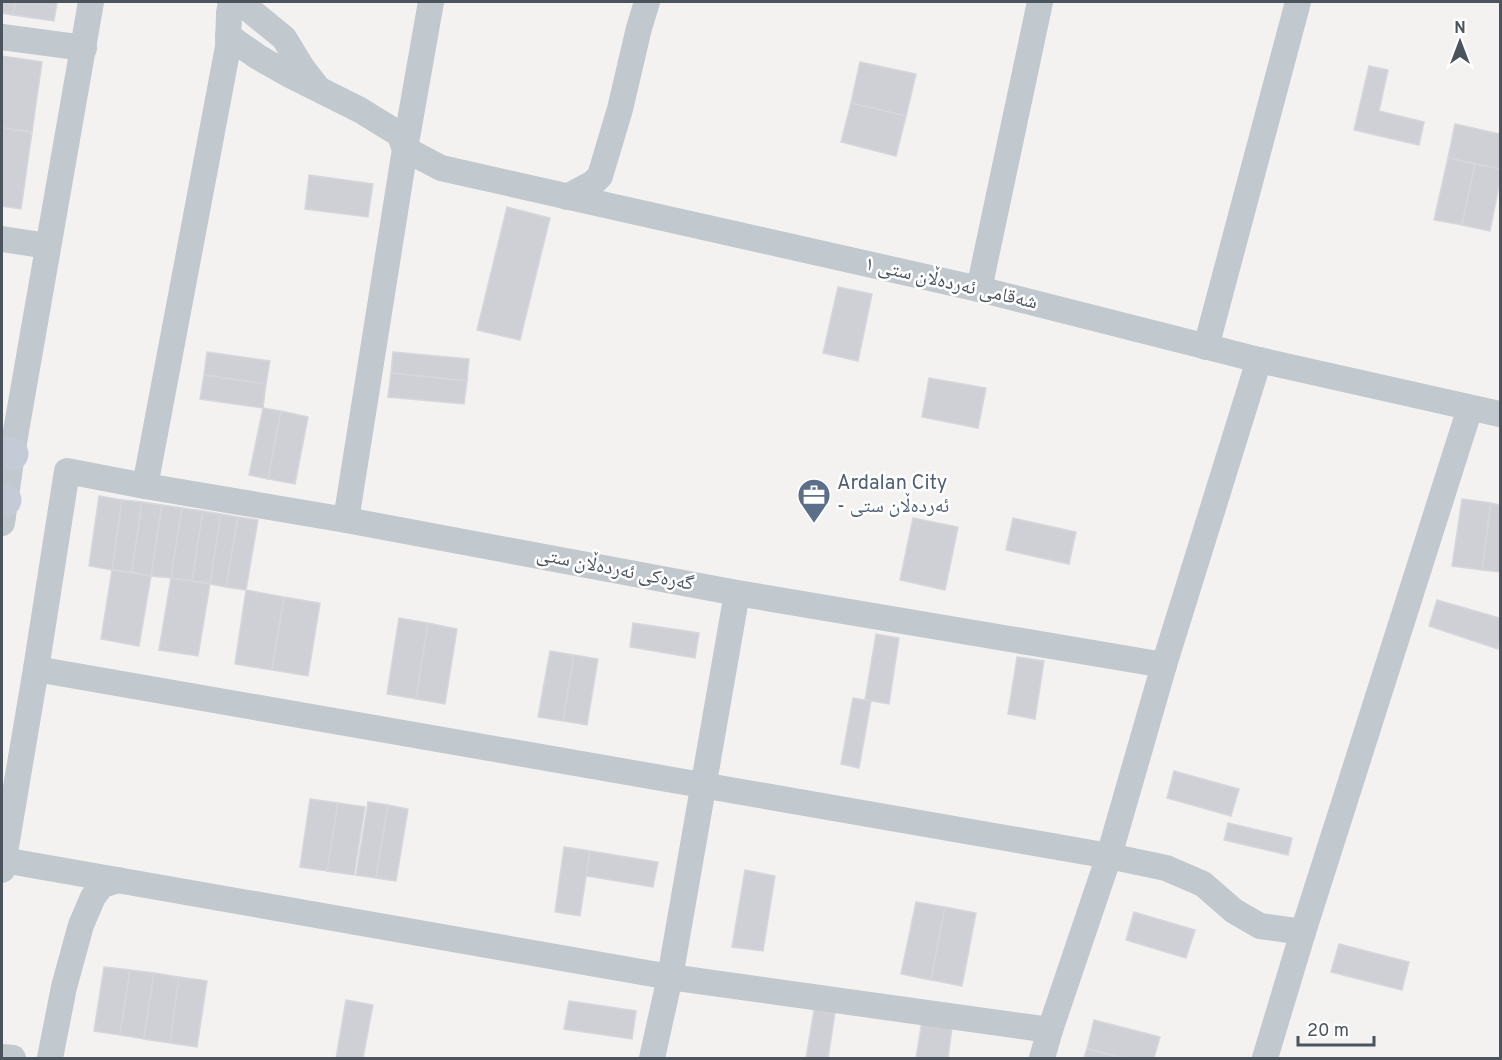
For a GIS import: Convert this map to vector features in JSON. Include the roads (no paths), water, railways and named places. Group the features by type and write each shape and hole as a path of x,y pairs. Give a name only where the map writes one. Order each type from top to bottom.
{"street":[{"path":"3,507 7,453 48,246 92,2"},
{"path":"145,486 228,46 231,2"},
{"path":"240,2 284,38 319,90"},
{"path":"346,520 405,149 431,2"},
{"path":"567,197 587,188 600,176 620,109 647,2"},
{"path":"979,290 1040,2"},
{"path":"1206,347 1298,2"},
{"path":"228,36 258,57 399,134 405,149"},
{"path":"2,37 84,48"},
{"name":"شەقامی ئەردەڵان ستی ١","path":"405,149 441,168 979,290 1259,360 1500,414"},
{"path":"2,239 48,246"},
{"path":"1042,1059 1109,856 1164,665 1259,360"},
{"path":"1265,1059 1303,932 1470,408"},
{"name":"گەرەکی ئەردەڵان ستی","path":"36,669 67,471 737,593 1164,665"},
{"path":"652,1059 670,977 737,593"},
{"path":"1050,1030 670,977 118,880 2,865 36,669 1109,856 1166,868 1203,884 1234,911 1260,926 1303,932"},
{"path":"50,1059 64,987 81,925 93,897 102,885 118,880"},
{"path":"2,1057 13,1059"}],"place":[{"name":"Ardalan City - ئەردەڵان ستی","path":"814,524"}]}
